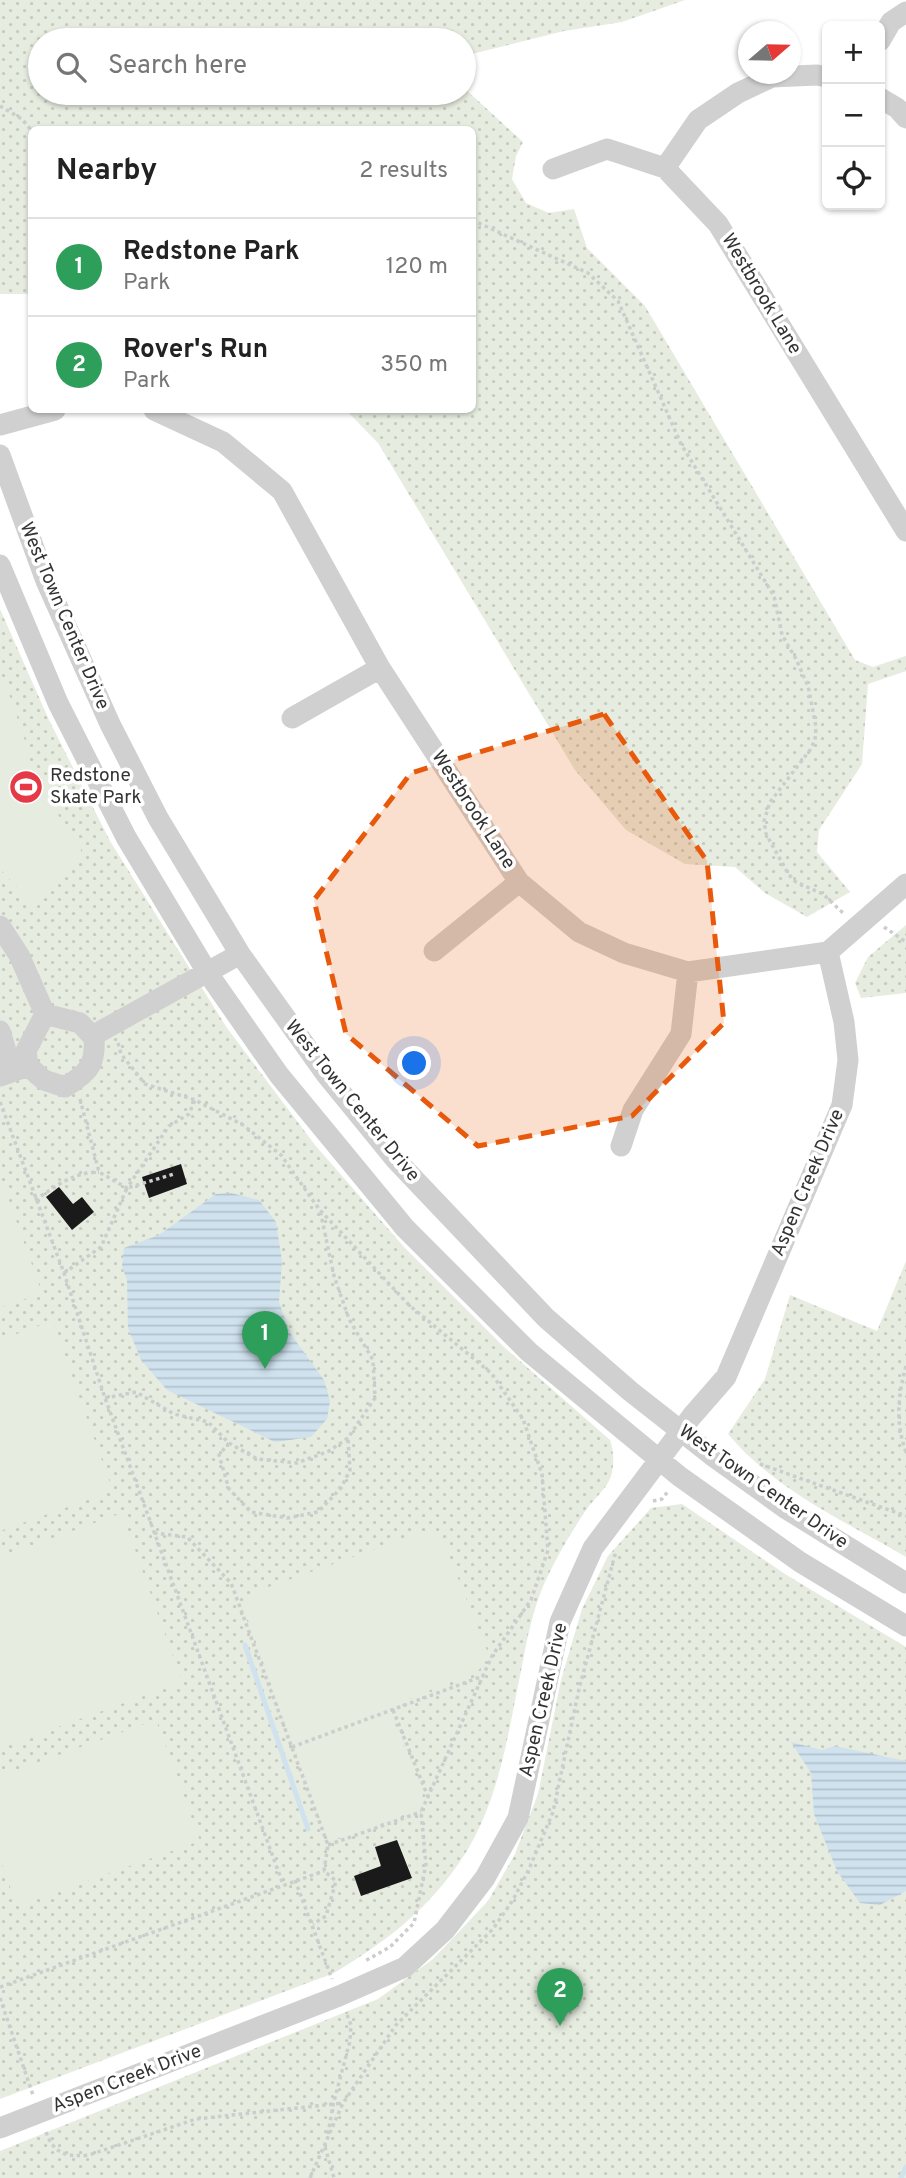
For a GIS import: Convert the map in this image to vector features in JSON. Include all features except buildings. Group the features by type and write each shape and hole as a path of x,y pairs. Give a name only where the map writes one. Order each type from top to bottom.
{"street":[{"path":"885,32 891,22 906,12"},
{"path":"665,168 698,120 738,93 772,78 822,76"},
{"path":"885,101 906,118"},
{"name":"Westbrook Lane","path":"553,169 607,149 665,168 718,224 906,531"},
{"path":"0,425 44,413"},
{"name":"Westbrook Lane","path":"160,413 223,442 282,491 380,668 519,882 579,932 624,953 688,972 828,952"},
{"name":"West Town Center Drive","path":"0,455 46,581 110,724 158,818 240,954 325,1073 396,1160 546,1318 630,1391 714,1457 785,1508 906,1583"},
{"name":"West Town Center Drive","path":"0,565 58,703 126,837 207,972 279,1074 405,1228 528,1352 659,1460 800,1562 906,1626"},
{"path":"292,718 380,668"},
{"path":"434,951 519,882"},
{"path":"828,952 906,884"},
{"path":"0,926 19,955 45,1014"},
{"name":"Aspen Creek Drive","path":"0,2128 350,1992 405,1966 445,1930 485,1878 518,1818 560,1622 593,1548 681,1431 726,1377 842,1105 848,1060 844,1022 828,952"},
{"path":"45,1014 80,1023 92,1036 240,954"},
{"path":"621,1146 633,1110 681,1034 688,972"},
{"path":"13,1071 45,1014"},
{"path":"13,1071 65,1087 82,1077 96,1057 103,1030"},
{"path":"0,1031 13,1071"}],"path":[{"path":"0,106 22,119 28,126"},
{"path":"476,222 588,273 618,301 681,444 774,596 782,635 808,686 815,717 815,740 770,802 764,821 766,834 782,864 796,882 823,894 849,919 868,917 906,942"},
{"path":"103,1030 145,1084 195,1100 243,1125 281,1155 319,1209 409,1305 491,1373 523,1419 542,1475 548,1550 531,1600 492,1656 421,1811 426,1864 414,1923 390,1947 355,1966"},
{"path":"79,1097 99,1172"},
{"path":"64,1273 101,1247 127,1188 169,1126 189,1114 195,1100"},
{"path":"0,1102 283,1884"},
{"path":"35,1200 60,1182 85,1172 99,1172 127,1188 174,1174"},
{"path":"105,1398 136,1392 174,1414 208,1422 229,1443 257,1459 297,1462 330,1451 348,1438 374,1398 373,1360 349,1319 334,1276 319,1209"},
{"path":"906,1366 898,1402 906,1452"},
{"path":"229,1443 219,1455 229,1489 251,1511 288,1518 318,1512 341,1488 350,1470 348,1438"},
{"path":"751,1460 906,1516"},
{"path":"154,1533 187,1537 231,1583 328,1846 324,1871"},
{"path":"292,1747 483,1676"},
{"path":"393,1710 428,1797"},
{"path":"328,1846 421,1811"},
{"path":"0,1987 324,1871"},
{"path":"313,1924 326,1916 336,1881 324,1871"},
{"path":"0,1998 48,2139 59,2151 72,2157 89,2155 195,2119 344,2104"},
{"path":"325,2145 334,2178"}],"highlighted area":[{"path":"604,714 707,861 724,1023 632,1116 478,1146 346,1034 314,900 411,773"}],"shaded area":[{"path":"0,0 685,0 622,22 564,31 476,53 476,28 28,28 28,105 476,105 476,99 523,142 516,156 512,179 526,203 549,213 574,209 587,248 645,306 855,660 873,667 906,656 906,671 868,684 862,764 819,830 817,852 850,892 807,917 765,893 735,867 685,864 626,830 575,770 378,443 349,413 476,413 476,126 28,126 28,294 0,294"},
{"path":"0,609 49,720 110,841 227,1028 315,1145 404,1247 503,1346 610,1440 613,1461 609,1481 574,1528 540,1594 528,1635 501,1765 486,1812 463,1857 421,1909 372,1949 334,1973 0,2099"},
{"name":"Redstone Skate Park","path":"0,682 7,688 30,762 49,780 56,795 56,810 64,827 80,846 82,855 78,864 36,907 0,869"},
{"path":"906,925 906,993 861,998 855,983 868,957"},
{"path":"0,1175 42,1293 0,1308"},
{"path":"906,1261 906,1557 789,1488 767,1472 728,1434 765,1379 790,1295 877,1331"},
{"path":"52,1321 113,1491 0,1531 0,1340"},
{"path":"682,1504 785,1574 906,1647 906,2178 0,2178 0,2151 378,1999 433,1959 488,1901 515,1854 538,1794 561,1680 582,1609 608,1556 651,1508"},
{"path":"122,1513 182,1682 0,1748 0,1557"},
{"path":"426,1531 442,1538 488,1653 479,1670 404,1701 395,1724 423,1795 416,1810 342,1839 325,1833 244,1609 252,1593"},
{"path":"156,1720 200,1841 17,1906 0,1859 0,1776"}],"water":[{"path":"231,1193 259,1200 276,1222 282,1261 279,1302 290,1333 324,1380 330,1401 327,1419 311,1437 275,1442 167,1390 141,1360 128,1328 127,1280 122,1266 124,1248 159,1235 216,1194"},
{"path":"791,1742 822,1750 835,1746 906,1761 906,1891 880,1905 860,1903 837,1871 814,1814 811,1773"}],"waterway":[{"path":"245,1645 308,1829"},
{"path":"901,2178 906,2167"}],"place":[{"name":"Redstone Skate Park","path":"26,787"},
{"name":"Redstone Park","path":"265,1369"},
{"name":"Rover's Run","path":"560,2026"}]}
